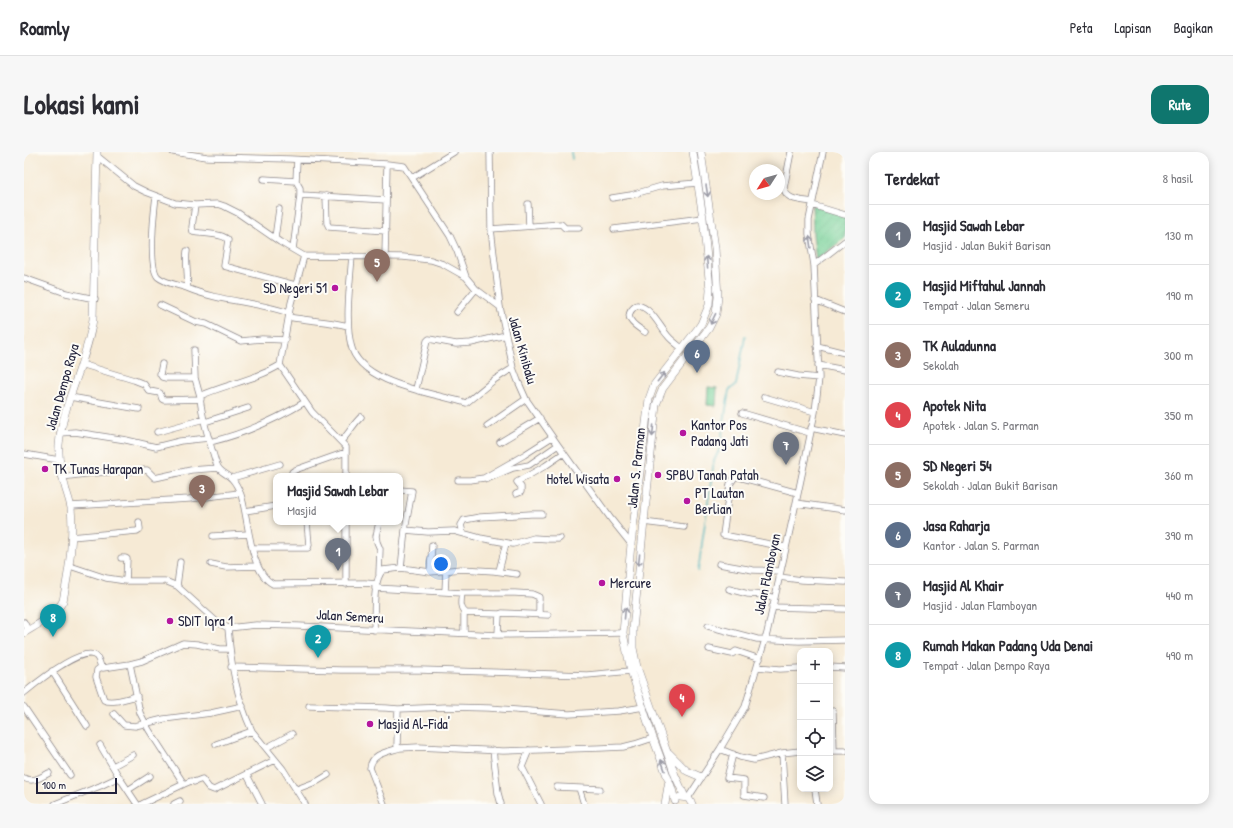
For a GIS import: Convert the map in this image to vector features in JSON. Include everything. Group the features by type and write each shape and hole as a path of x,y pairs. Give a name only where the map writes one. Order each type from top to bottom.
{"main road":[{"path":"693,152 700,175"},
{"name":"Jalan S. Parman","path":"688,800 674,775 638,667 633,648 633,629 656,405 663,388 709,328 716,314 718,297 715,248 700,175 700,152"},
{"name":"Jalan Dempo Raya","path":"26,632 53,614 61,605 70,566 70,506 59,460 60,433 70,397 91,335 94,299 97,154"},
{"name":"Jalan S. Parman","path":"675,803 669,780 653,738 631,671 623,633 631,544 651,394 654,385 701,324 709,305 710,289 698,183 700,175"},
{"path":"667,752 687,771 701,777"},
{"path":"665,804 669,780"},
{"path":"675,803 679,798 688,800"}],"street":[{"path":"173,152 207,157 290,159 404,166 450,236 458,251 466,277"},
{"path":"290,152 290,159"},
{"path":"412,178 454,152"},
{"name":"Jalan Kinibalu","path":"490,152 491,229 500,306 513,368 526,399 611,519 631,544"},
{"path":"791,152 784,188 786,194 790,198 845,215"},
{"name":"Jalan Flamboyan","path":"688,800 745,707 765,639 815,412 819,378 814,265 809,234 809,220 823,152"},
{"path":"97,154 134,186 174,203 195,205 218,204 224,206 238,213 304,256 420,258 431,260 443,264 466,277 476,289 500,306"},
{"path":"293,249 300,196 300,188 296,181 297,160"},
{"path":"384,257 387,164"},
{"path":"264,179 296,181"},
{"path":"612,198 631,195 662,186 698,183"},
{"path":"300,196 302,194 386,200"},
{"path":"156,196 153,237 154,270 157,276 161,279 187,288 225,298 275,308 306,321 348,326"},
{"path":"326,196 327,223 330,226 386,231"},
{"path":"528,204 529,226"},
{"path":"195,205 192,227 193,232 226,237 228,240 224,266 295,285"},
{"path":"275,238 279,209"},
{"path":"614,229 703,218"},
{"path":"491,229 560,224 565,228 580,228"},
{"path":"814,265 845,241"},
{"path":"187,288 188,251"},
{"path":"304,256 295,285 280,365 312,412 346,447 346,473"},
{"path":"352,256 348,326 351,346 358,359 366,369 396,384 466,403 494,380 513,368"},
{"path":"24,278 66,293 94,299"},
{"path":"457,312 476,289"},
{"path":"815,300 845,312"},
{"path":"160,305 196,322 206,324 238,340 285,340"},
{"path":"645,332 633,324 629,318 633,308 637,305 643,306 653,315 667,336 682,350"},
{"path":"416,389 427,341 429,339 456,344 471,343 506,335"},
{"path":"817,346 845,353"},
{"path":"194,350 195,378 218,468 232,478 240,493 257,566 267,581 273,584 346,584 365,582 376,586 444,592 497,592 532,594 539,597 539,614"},
{"path":"81,364 134,380 145,386 149,391 160,393 162,399 164,400 200,397 280,365"},
{"path":"162,364 160,374 162,377 195,378"},
{"path":"818,365 845,370"},
{"path":"778,372 819,378"},
{"path":"70,397 139,409"},
{"path":"764,398 815,412"},
{"path":"487,426 526,399"},
{"path":"60,433 75,432 126,440 156,447 180,441 229,438 268,423 305,402"},
{"path":"157,432 205,421 248,408"},
{"path":"742,413 810,431 845,434"},
{"path":"341,441 347,435 355,422 361,417"},
{"path":"500,442 540,418"},
{"path":"478,479 488,476 524,456 552,437"},
{"path":"458,480 490,479 513,468 529,465 558,445"},
{"path":"292,473 295,470 346,452"},
{"path":"516,494 521,492 521,487 517,482 564,453"},
{"path":"24,454 59,460"},
{"path":"232,478 280,464"},
{"path":"62,477 93,473 147,470 155,478 191,470 218,468"},
{"path":"785,547 723,535 730,484 735,477 798,493"},
{"path":"401,568 405,530 412,491 403,490"},
{"path":"70,506 189,499 240,493"},
{"path":"796,503 845,510"},
{"path":"245,511 273,506"},
{"path":"462,534 461,525 464,520 480,516 542,514"},
{"path":"71,537 137,531 140,529 139,522"},
{"path":"643,522 684,527"},
{"path":"253,548 308,548 307,525"},
{"path":"346,525 346,584"},
{"path":"374,630 376,586 379,574 380,549 376,536 378,525"},
{"path":"405,530 428,532 454,531 462,534 513,544 534,538 560,538"},
{"path":"213,536 249,534"},
{"path":"499,571 506,543"},
{"path":"430,572 432,545"},
{"path":"121,558 127,559 126,581"},
{"path":"177,586 180,562"},
{"path":"211,564 226,567 257,566"},
{"path":"719,564 752,570 780,571"},
{"path":"70,566 106,578 126,581 165,581 177,586 218,622 228,628 231,667 237,691 252,730 297,789 305,804"},
{"path":"379,574 383,570 401,568 430,572 462,569 499,571 517,574"},
{"path":"444,592 446,571"},
{"path":"779,577 802,580 845,582"},
{"path":"729,589 748,594 766,595 774,598"},
{"path":"462,593 461,607 464,612 464,634"},
{"path":"772,607 845,609"},
{"path":"464,612 466,614 502,613 548,615"},
{"path":"498,635 499,614"},
{"path":"24,622 26,632"},
{"name":"Jalan Semeru","path":"228,628 256,625 340,627 374,630 498,635 623,633"},
{"path":"708,626 739,635 765,639 845,640"},
{"path":"137,696 114,701 104,700 96,675 97,670 101,667 142,662 183,642 220,649 230,649"},
{"path":"709,649 732,654 736,651 760,659"},
{"path":"24,693 52,671 69,661 90,654 97,657 101,667"},
{"path":"130,664 140,713 184,784"},
{"path":"231,667 340,670 420,670 587,675 631,671"},
{"path":"757,667 780,669 797,668"},
{"path":"833,667 845,668"},
{"path":"52,671 87,726"},
{"path":"114,714 124,725 134,726 164,719 243,706"},
{"path":"309,706 398,709 447,707 489,708 569,714 619,711 644,707"},
{"path":"24,707 70,775"},
{"path":"398,709 398,746 400,748"},
{"path":"216,744 252,730"},
{"path":"266,748 292,734"},
{"path":"384,804 370,768 371,762 374,757 400,748 418,747 529,750 623,747 653,738"},
{"path":"100,745 137,804"},
{"path":"720,749 754,760 782,753 797,751"},
{"path":"493,750 498,793 501,804"},
{"path":"529,750 522,766 541,804"},
{"path":"833,751 845,751"},
{"path":"782,753 785,804"},
{"path":"733,754 727,778 744,780 744,795 764,798"},
{"path":"113,766 133,755"},
{"path":"142,804 191,781 195,782 202,779 210,789 214,790 275,760"},
{"path":"24,778 32,781 49,773"},
{"path":"246,775 262,804"},
{"path":"297,789 318,781 328,775"},
{"path":"128,790 150,776"},
{"path":"55,804 119,777"},
{"path":"557,787 600,789"},
{"path":"579,788 584,804"},
{"path":"816,792 817,804"}],"green space":[{"path":"812,205 845,213 845,238 816,260 813,235"},
{"path":"708,387 717,388 716,406 707,405"}],"waterway":[{"path":"571,152 572,159"},
{"path":"698,571 714,461 720,448 729,390 736,385 745,337"}],"place":[{"name":"SD Negeri 54","path":"377,282"},
{"name":"SD Negeri 51","path":"335,288"},
{"name":"Jasa Raharja","path":"697,373"},
{"name":"Kantor Pos Padang Jati","path":"683,433"},
{"name":"Masjid Al Khair","path":"786,465"},
{"name":"TK Tunas Harapan","path":"45,469"},
{"name":"SPBU Tanah Patah","path":"658,475"},
{"name":"Hotel Wisata","path":"617,479"},
{"name":"PT Lautan Berlian","path":"687,501"},
{"name":"TK Auladunna","path":"202,508"},
{"name":"Masjid Sawah Lebar","path":"338,571"},
{"name":"Mercure","path":"602,583"},
{"name":"SDIT Iqra 1","path":"170,621"},
{"name":"Rumah Makan Padang Uda Denai","path":"53,637"},
{"name":"Masjid Miftahul Jannah","path":"318,658"},
{"name":"Apotek Nita","path":"682,717"},
{"name":"Masjid Al-Fida'","path":"370,724"}]}
